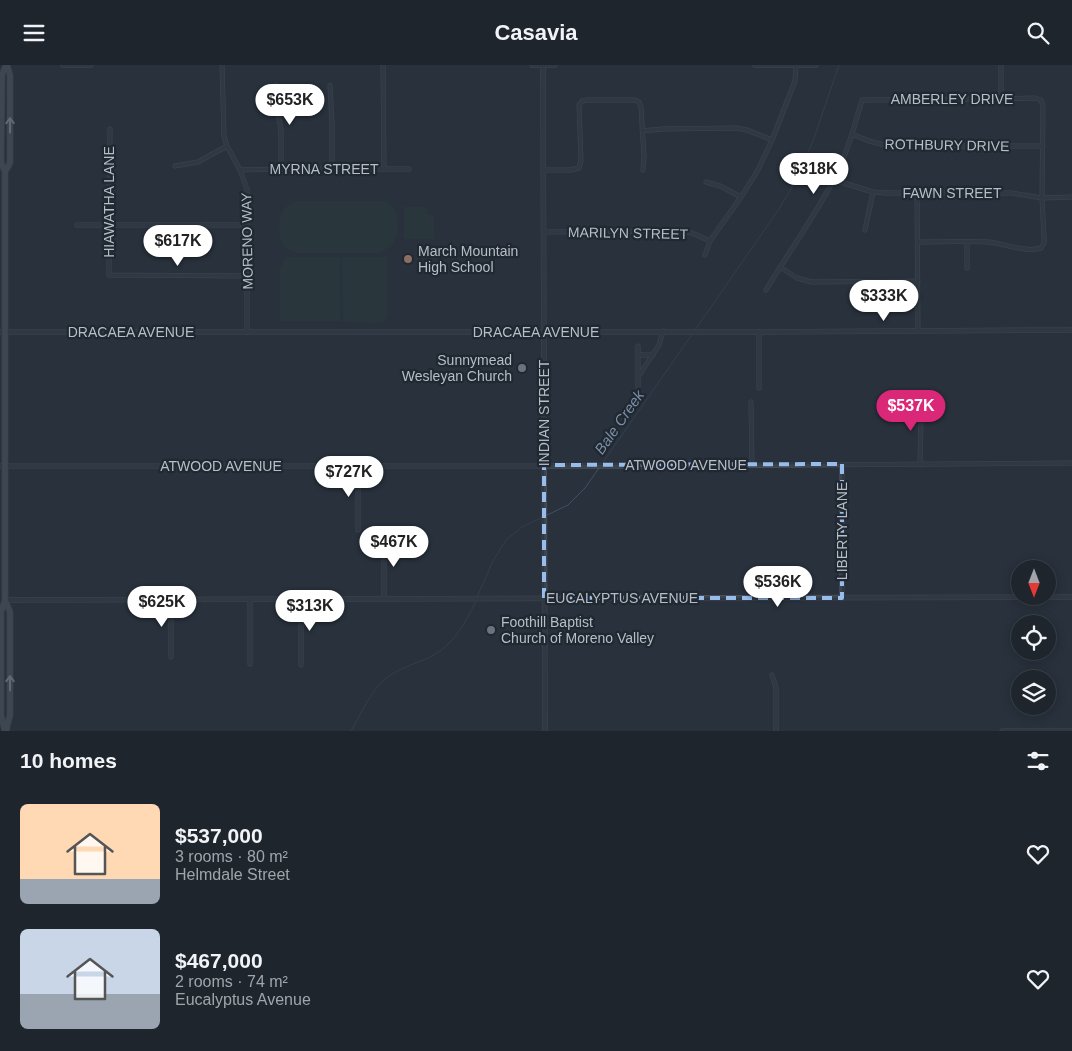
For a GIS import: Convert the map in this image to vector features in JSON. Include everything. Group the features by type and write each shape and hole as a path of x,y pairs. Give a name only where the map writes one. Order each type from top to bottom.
{"main road":[{"path":"6,731 1,715 1,612 5,599 2,466 2,332 5,172 1,162 2,75 7,65"}],"street":[{"path":"64,65 91,65"},
{"name":"MORENO WAY","path":"222,65 224,136 226,146 240,170 247,189 247,332"},
{"path":"383,65 384,169"},
{"path":"532,65 555,65"},
{"name":"INDIAN STREET","path":"543,65 545,731"},
{"path":"755,65 816,65"},
{"path":"1001,65 1001,99"},
{"path":"705,255 710,241 758,170 795,81 796,66"},
{"path":"276,85 281,130 281,169"},
{"path":"330,85 332,169"},
{"name":"AMBERLEY DRIVE","path":"852,134 862,100 1035,97 1041,100 1043,106 1043,146"},
{"path":"544,170 575,170 579,168 579,105 582,101 587,100 635,100 639,102 641,107 644,156 643,170"},
{"path":"642,131 736,128 747,130 772,140"},
{"name":"HIAWATHA LANE","path":"110,129 109,275 248,277"},
{"path":"766,290 807,228 834,179 852,134"},
{"name":"ROTHBURY DRIVE","path":"852,134 888,146 1043,146"},
{"path":"175,166 198,162 226,146"},
{"path":"918,242 990,242 1016,247 1041,248 1044,243 1042,198 1043,146"},
{"name":"MYRNA STREET","path":"240,170 409,169"},
{"name":"FAWN STREET","path":"834,179 885,193 1012,193 1042,198 1072,197"},
{"path":"706,182 720,186 741,197"},
{"path":"864,230 873,191"},
{"path":"917,193 918,331"},
{"path":"77,225 247,225"},
{"name":"MARILYN STREET","path":"544,232 682,231 710,241"},
{"path":"967,242 967,268"},
{"path":"780,267 797,278 812,282 918,281"},
{"name":"DRACAEA AVENUE","path":"2,332 1072,330"},
{"path":"638,377 659,345 663,331"},
{"path":"759,332 759,388"},
{"path":"638,346 638,387"},
{"path":"638,355 653,355"},
{"path":"751,402 752,465"},
{"path":"920,465 921,419 924,402"},
{"name":"ATWOOD AVENUE","path":"2,466 920,465 1072,463"},
{"name":"LIBERTY LANE","path":"842,464 842,598"},
{"path":"358,465 358,530"},
{"path":"384,537 384,599"},
{"name":"EUCALYPTUS AVENUE","path":"5,599 1072,597"},
{"path":"171,599 171,657"},
{"path":"250,599 250,664"},
{"path":"301,599 301,665"},
{"path":"772,675 776,688 776,731"},
{"path":"1002,731 1072,731"}],"highlighted area":[{"path":"842,464 842,598 544,598 544,465"}],"green space":[{"path":"296,201 385,201 392,206 398,220 397,236 388,248 380,253 297,253 283,245 279,228 281,213"},
{"path":"404,207 427,207 427,215 434,215 434,239 404,239"},
{"path":"287,257 340,257 340,321 280,321 280,267"},
{"path":"342,257 387,257 387,317 382,323 343,322"}],"waterway":[{"name":"Bale Creek","path":"695,330 779,209 792,187 813,141 839,65"},
{"name":"Bale Creek","path":"477,597 493,561 506,540 522,527 568,505 585,488 693,333"},
{"name":"Bale Creek","path":"351,731 370,697 380,684 396,672 430,657 445,647 458,633 476,601"}],"place":[{"name":"March Mountain High School","path":"408,259"},
{"name":"Sunnymead Wesleyan Church","path":"522,368"},
{"name":"Foothill Baptist Church of Moreno Valley","path":"491,630"}]}
